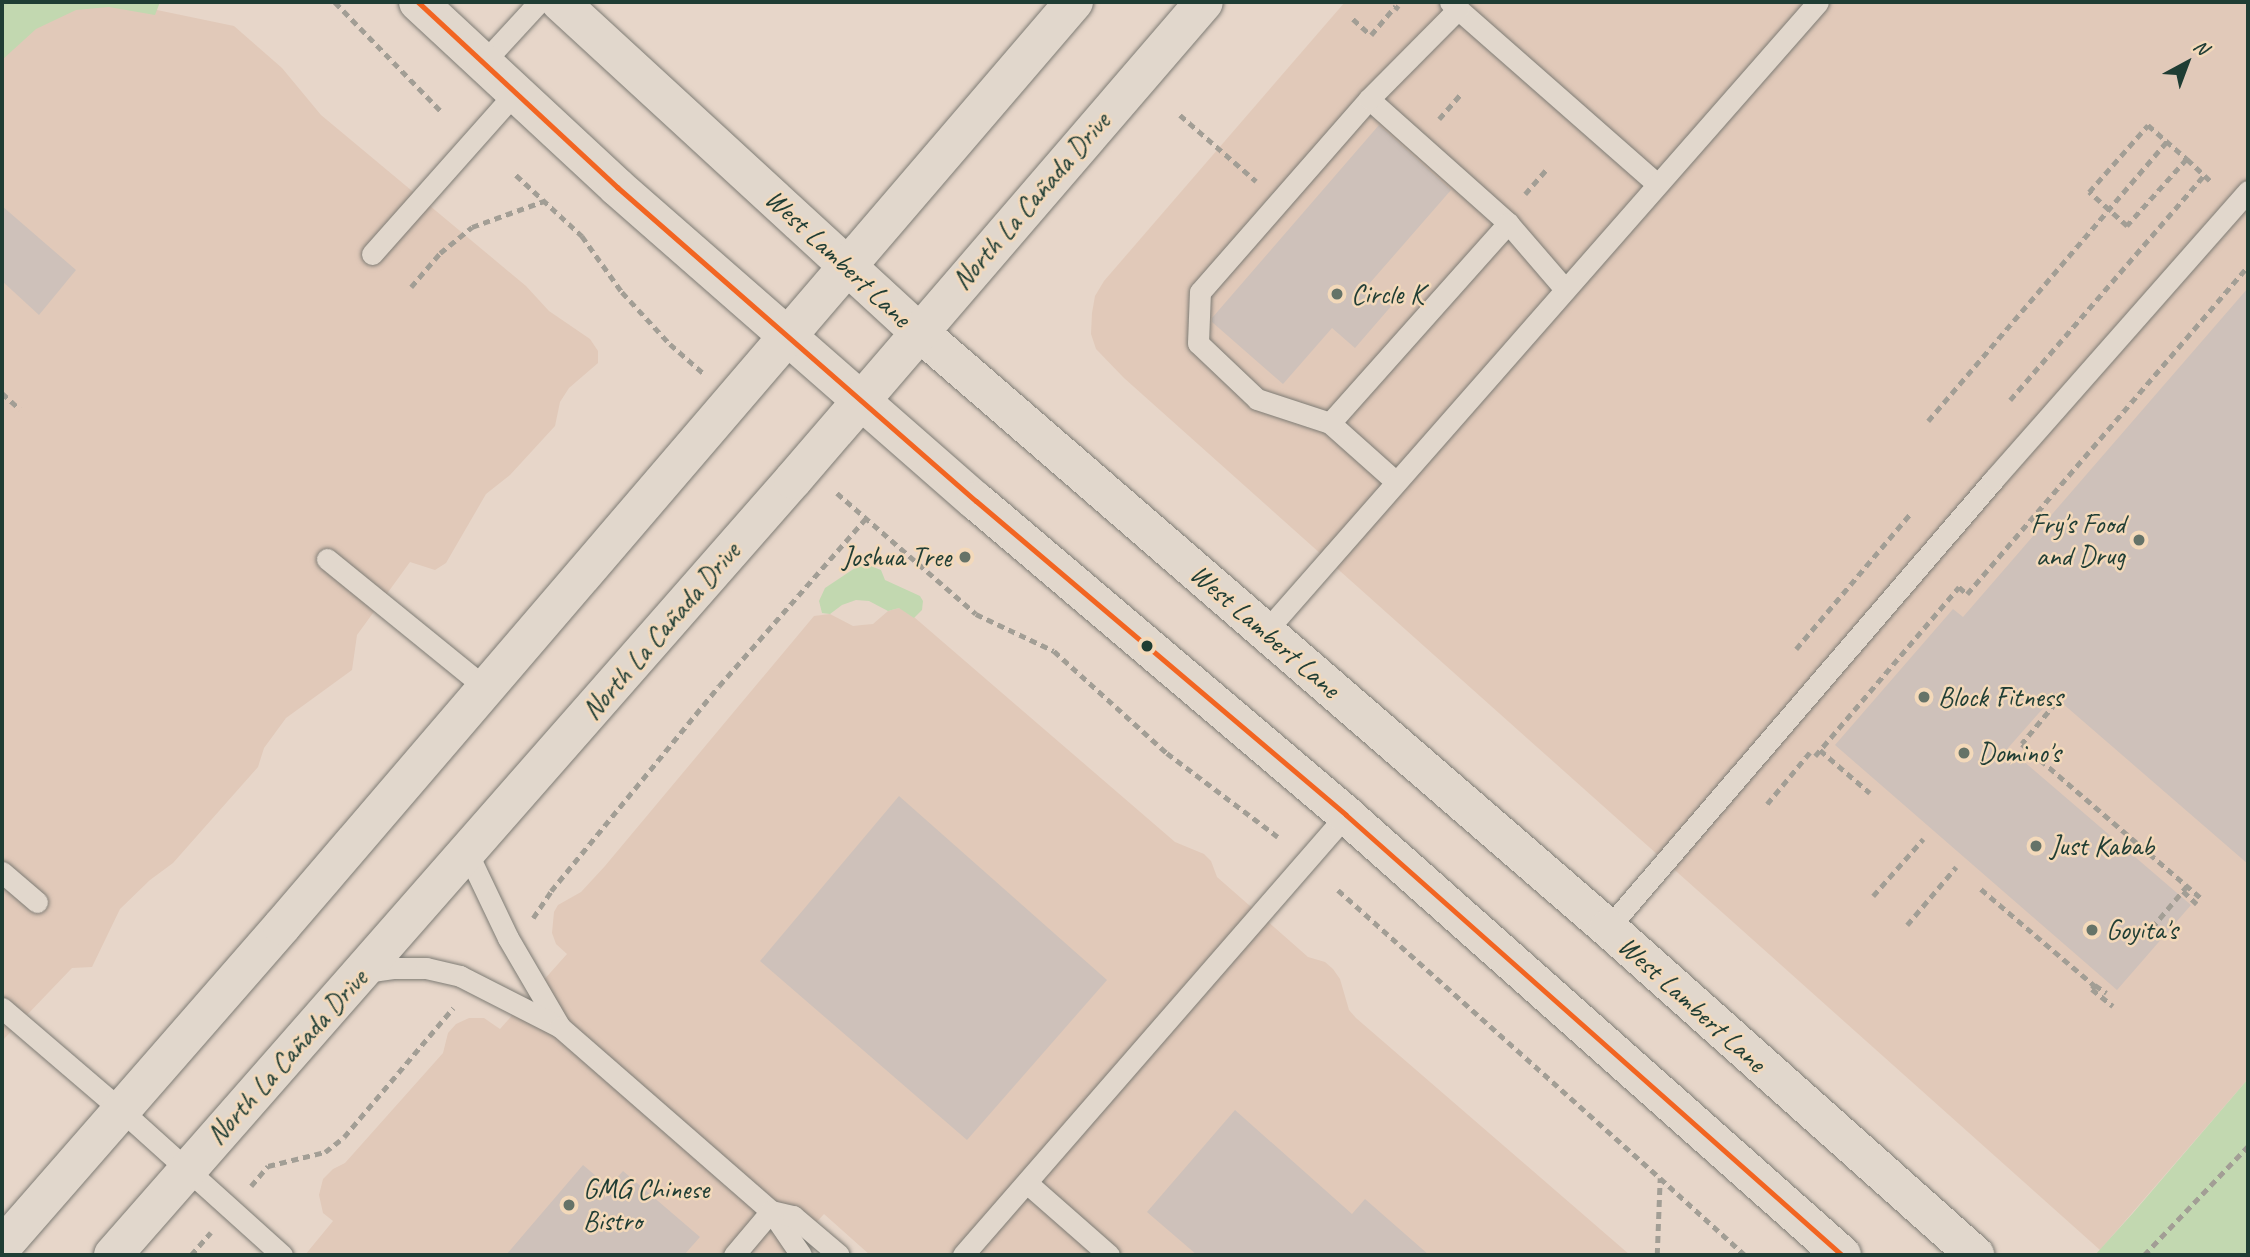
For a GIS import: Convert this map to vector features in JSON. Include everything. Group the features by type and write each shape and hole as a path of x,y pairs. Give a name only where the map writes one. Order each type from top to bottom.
{"main road":[{"path":"418,2 617,187 1346,816 1842,1255"},
{"name":"West Lambert Lane","path":"559,2 918,331 1608,928 1975,1255"},
{"path":"2,1247 1074,2"},
{"name":"North La Cañada Drive","path":"113,1255 363,973 862,400 918,331 1203,2"}],"lane":[{"path":"483,63 539,2"},
{"path":"1265,632 1564,288 1818,2"},
{"path":"1395,481 1330,423 1257,399 1198,343 1200,292 1279,201 1454,5 1657,183"},
{"path":"372,254 516,92"},
{"path":"1369,99 1508,223 1564,288"},
{"path":"1608,928 1955,524 2248,191"},
{"path":"1330,423 1508,223"},
{"path":"327,559 486,688"},
{"path":"964,1255 1346,816"},
{"path":"467,852 508,938 561,1027"},
{"path":"2,872 37,902"},
{"path":"363,973 393,968 426,968 460,976 561,1027 771,1211 801,1255"},
{"path":"2,1009 121,1110 282,1255"},
{"path":"1027,1184 1109,1255"},
{"path":"734,1255 771,1211"},
{"path":"771,1211 793,1216 839,1255"}],"path":[{"path":"335,2 441,111"},
{"path":"1353,19 1371,35 1395,6 1399,9"},
{"path":"1180,116 1279,201"},
{"path":"2148,125 2167,142 2186,159 2127,226 2089,192 2148,125"},
{"path":"1928,421 2167,142"},
{"path":"516,175 582,236 622,292 695,366"},
{"path":"2010,400 2204,175"},
{"path":"411,288 440,253 472,228 545,201"},
{"path":"1767,804 1812,754 1820,750 1959,587 1967,594 2248,266"},
{"path":"2,393 20,409"},
{"path":"854,508 976,614 1054,651 1167,753 1278,838"},
{"path":"1796,649 1910,514"},
{"path":"532,920 551,891 719,686 866,518"},
{"path":"2056,703 2022,744 2199,901"},
{"path":"1820,750 1870,793"},
{"path":"1873,896 1923,839"},
{"path":"1907,925 1956,867"},
{"path":"1981,888 2095,986 2096,984 2107,993"},
{"path":"2144,937 2185,889"},
{"path":"1338,890 1745,1255"},
{"path":"2095,986 2092,989 2113,1006"},
{"path":"268,1166 325,1152 344,1137 456,1005"},
{"path":"2144,1255 2248,1146"},
{"path":"1657,1255 1660,1178"},
{"path":"191,1255 195,1251"}],"shaded area":[{"path":"1345,2 2248,2 2248,1079 2100,1250 1124,378 1096,349 1091,334 1092,313 1095,296 1104,281"},
{"path":"128,4 234,26 282,68 321,115 526,286 549,311 590,339 598,351 598,363 569,388 560,402 555,426 510,475 486,494 446,563 435,570 410,562 357,635 352,670 286,718 264,748 258,767 173,863 150,880 120,909 92,967 72,968 2,1041 2,55 34,27 77,6"},
{"path":"899,608 907,611 1175,842 1204,854 1211,861 1217,877 1308,957 1325,962 1333,969 1340,979 1349,1010 1356,1018 1630,1255 870,1255 824,1214 787,1255 305,1255 333,1221 323,1213 319,1195 323,1179 333,1169 345,1163 443,1053 448,1033 456,1024 469,1018 484,1018 500,1029 567,954 556,944 552,933 554,912 558,905 581,892 605,866 814,616 830,614 853,626 873,624 888,611"}],"green space":[{"path":"2,2 160,2 155,15 109,7 76,10 36,29 2,60"},
{"path":"868,565 881,570 885,580 920,596 923,601 922,610 914,618 899,608 888,611 869,601 856,600 842,605 830,614 822,613 819,601 825,588 855,568"},
{"path":"2248,1079 2248,1255 2095,1255 2133,1213"}],"building":[{"path":"1379,125 1451,190 1369,284 1393,304 1355,348 1332,328 1283,384 1212,322 1212,318"},
{"path":"2,206 76,270 39,315 2,281"},
{"name":"Fry's Food and Drug","path":"2248,288 2248,864 2054,696 2008,748 2191,905 2117,990 1835,745 1953,609 1963,617"},
{"path":"899,796 1107,980 967,1140 760,961"},
{"path":"1235,1110 1352,1214 1365,1199 1429,1255 1197,1255 1147,1212"},
{"path":"583,1165 609,1187 623,1171 700,1237 684,1255 506,1255"}],"transit line":[{"path":"418,2 617,187 976,501 1346,815 1842,1255"}],"place":[{"name":"Circle K","path":"1337,294"},
{"name":"Fry's Food and Drug","path":"2139,540"},
{"name":"Joshua Tree","path":"965,557"},
{"name":"Block Fitness","path":"1924,697"},
{"name":"Domino's","path":"1964,753"},
{"name":"Just Kabab","path":"2036,846"},
{"name":"Goyita's","path":"2092,930"},
{"name":"GMG Chinese Bistro","path":"569,1205"}]}
